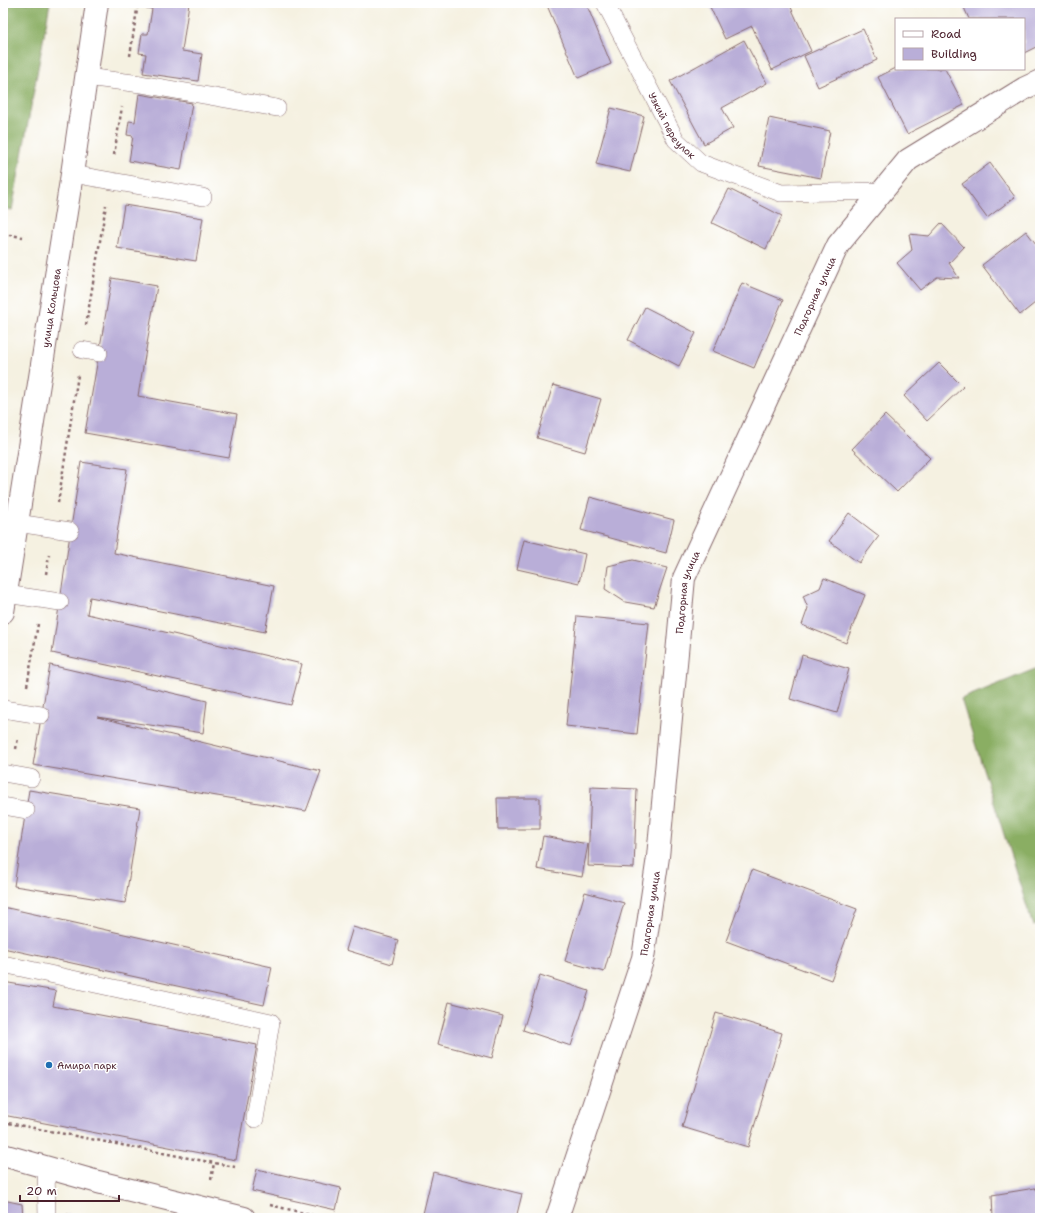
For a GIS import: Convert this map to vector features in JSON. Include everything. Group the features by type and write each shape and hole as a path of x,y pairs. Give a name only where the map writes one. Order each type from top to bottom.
{"street":[{"name":"улица Кольцова","path":"4,603 72,174 97,3"},
{"name":"Подгорная улица","path":"556,1218 643,958 658,857 684,578 838,245 908,160 1025,88 1040,81"},
{"path":"3,1155 195,1212 244,1218"}],"lane":[{"name":"Узкий переулок","path":"605,3 676,140 701,163 781,192 883,191"},
{"path":"86,77 126,82 278,108"},
{"path":"72,174 203,197"},
{"path":"17,523 70,531"},
{"path":"4,603 42,599 60,602"},
{"path":"3,709 41,715"},
{"path":"7,774 31,778"},
{"path":"3,806 26,810"},
{"path":"3,964 271,1022 255,1119"},
{"path":"46,1168 47,1218"}],"path":[{"path":"7,774 23,712 54,529 90,351 110,180 138,3"},
{"path":"3,234 23,237"},
{"path":"3,1122 235,1167"}],"green space":[{"path":"3,3 50,3 12,210 3,208"},
{"path":"1040,667 1040,924 1033,926 961,699"}],"building":[{"path":"146,3 189,3 182,51 202,54 198,81 143,73 146,54 139,53 142,34 148,34 152,9 146,8"},
{"path":"546,3 586,3 611,64 578,78"},
{"path":"719,3 789,3 811,51 772,70 752,26 725,39 710,7"},
{"path":"962,3 1040,3 1040,45 1025,52 1025,18 969,18"},
{"path":"863,29 877,60 818,87 804,56"},
{"path":"744,40 767,83 722,108 733,128 704,144 670,81"},
{"path":"895,68 895,70 946,70 964,105 907,134 878,77"},
{"path":"139,94 192,103 181,170 129,161 133,136 127,135 129,121 135,122"},
{"path":"611,108 644,116 630,172 596,164"},
{"path":"769,118 830,131 821,178 759,166"},
{"path":"990,163 1015,197 987,218 962,184"},
{"path":"729,189 782,216 766,249 712,223"},
{"path":"124,205 203,218 196,261 117,248"},
{"path":"941,223 964,247 949,263 959,278 937,277 920,290 897,263 912,250 909,234 929,236"},
{"path":"1026,231 1040,249 1040,299 1020,315 982,265"},
{"path":"112,278 157,286 138,396 237,414 229,458 85,433"},
{"path":"742,283 783,300 754,368 713,351"},
{"path":"645,307 696,333 679,366 628,340"},
{"path":"939,363 963,387 927,421 904,396"},
{"path":"553,385 601,399 585,452 537,438"},
{"path":"885,415 930,458 897,492 852,449"},
{"path":"81,462 127,469 114,553 274,586 265,632 90,597 87,614 302,664 291,705 52,653"},
{"path":"590,497 674,520 666,553 581,530"},
{"path":"849,513 879,536 859,563 829,541"},
{"path":"524,540 585,554 579,583 517,569"},
{"path":"633,560 667,568 654,607 625,602 605,589 608,566"},
{"path":"824,578 865,595 846,643 802,625 808,608 803,596 820,588"},
{"path":"577,616 649,623 637,734 566,726"},
{"path":"802,655 849,669 837,713 790,699"},
{"path":"50,665 207,701 203,733 97,717 321,771 306,811 33,765"},
{"path":"591,787 637,789 634,868 588,866"},
{"path":"29,790 140,808 125,903 14,886"},
{"path":"497,798 540,798 540,829 498,829"},
{"path":"543,836 588,844 582,877 537,869"},
{"path":"752,870 857,909 831,980 726,941"},
{"path":"585,892 624,903 604,972 565,961"},
{"path":"3,907 272,967 264,1005 3,948"},
{"path":"353,927 398,940 392,964 346,950"},
{"path":"540,975 589,991 571,1046 523,1030"},
{"path":"3,982 56,991 53,1006 257,1045 236,1160 3,1115"},
{"path":"449,1002 503,1016 492,1058 438,1044"},
{"path":"716,1013 782,1033 748,1147 682,1127"},
{"path":"257,1169 341,1188 336,1210 252,1191"},
{"path":"433,1172 522,1194 516,1218 422,1218"},
{"path":"1035,1188 1040,1194 1040,1218 993,1218 992,1195"},
{"path":"3,1200 22,1204 23,1218 3,1218"},
{"path":"67,1214 81,1217 81,1218 67,1218"}],"place":[{"name":"Амира парк","path":"49,1065"}]}
